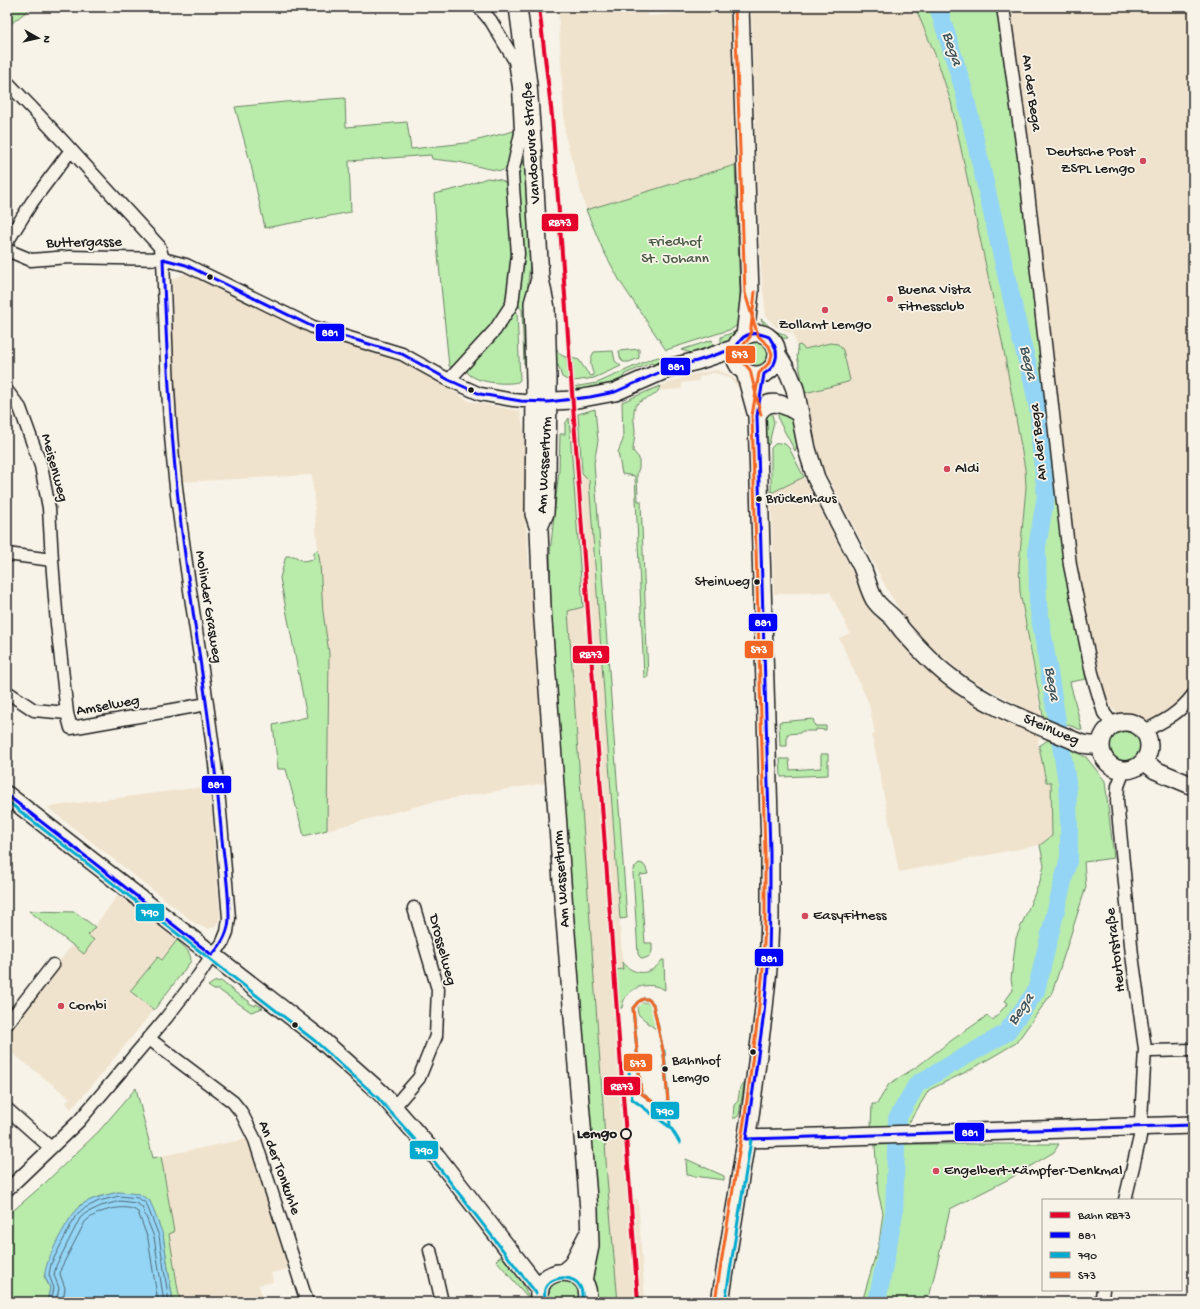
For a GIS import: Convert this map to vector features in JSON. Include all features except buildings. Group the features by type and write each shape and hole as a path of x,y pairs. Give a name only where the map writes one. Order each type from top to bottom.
{"street":[{"path":"449,380 495,330 512,304 518,254 512,174 521,133 519,87 515,61 491,21 478,7"},
{"name":"Vandoeuvre Straße","path":"518,7 528,84 534,153 540,280 533,303 541,402"},
{"path":"740,7 750,292 740,342 735,351 758,413"},
{"name":"An der Bega","path":"1003,7 1024,157 1070,565 1092,673 1104,713 1113,725"},
{"path":"7,82 159,246 163,259"},
{"path":"7,242 32,202 70,150"},
{"name":"Buttergasse","path":"7,250 30,260 69,257 163,259 186,265 313,327 402,354 449,380 480,394 513,400 541,402"},
{"name":"Molinder Grasweg","path":"7,1190 79,1121 199,975 212,954 222,944 227,932 229,918 217,782 207,704 183,549 174,476 163,259"},
{"path":"750,292 763,334"},
{"path":"541,402 572,400 615,392 672,367 697,361 740,342 751,333 763,334 769,337 776,348 777,354 774,365 765,374 758,413 770,851 768,969 759,1056 720,1302"},
{"name":"Steinweg","path":"777,354 789,374 795,389 808,456 816,478 865,573 872,579 887,603 893,618 922,652 949,676 993,705 1082,744 1090,746 1100,745"},
{"path":"697,361 741,368 752,375 765,374"},
{"name":"Steinweg","path":"765,374 782,380 798,405"},
{"name":"Meisenweg","path":"7,390 20,408 40,466 49,508 52,560 67,714"},
{"name":"Am Wasserturm","path":"541,402 534,514 539,529 542,607 565,917 589,1202 590,1246 583,1281"},
{"path":"758,413 766,405 773,403 790,407 798,405"},
{"path":"7,554 52,560"},
{"name":"Amselweg","path":"7,692 34,710 67,714 71,728 207,704"},
{"path":"1144,731 1169,719 1189,701 1193,695"},
{"path":"1120,722 1134,724 1144,731 1147,736 1149,747 1144,761 1137,767 1124,770 1113,768 1104,758 1100,745 1104,733 1113,725 1120,722"},
{"path":"1144,761 1155,770 1193,786"},
{"name":"Heutorstraße","path":"1124,770 1118,786 1117,801 1132,955 1145,1049 1140,1137 1125,1199"},
{"path":"7,795 318,1036 381,1093 437,1157 506,1247 540,1296"},
{"name":"Drosselweg","path":"395,1108 399,1101 419,1078 436,1036 438,989 414,908"},
{"path":"7,1024 54,965"},
{"name":"An der Tonkuhle","path":"148,1038 232,1102 241,1112 255,1140 307,1302"},
{"path":"1145,1049 1150,1051 1193,1050"},
{"path":"7,1110 51,1148"},
{"path":"746,1139 1193,1126"},
{"name":"Am Wasserturm","path":"540,1296 545,1280 572,1265 590,1228"},
{"path":"506,1247 538,1269 578,1276 587,1288 587,1302"},
{"path":"430,1250 442,1302"}],"shaded area":[{"path":"558,7 647,7 648,16 731,9 735,165 586,210 565,136"},
{"path":"751,7 915,7 937,59 951,102 1003,346 1025,469 1026,487 1019,565 1020,592 1042,718 974,681 958,670 930,646 903,615 888,591 824,470 820,460 797,356 798,350 793,333 775,326 766,316 759,232"},
{"path":"1007,7 1193,7 1193,685 1186,696 1173,708 1157,717 1145,721 1121,716 1112,708 1107,700 1097,671 1075,567"},
{"path":"185,273 312,332 401,359 424,371 469,401 520,411 524,431 526,523 545,783 437,801 327,830 329,653 323,612 312,475 180,482 174,387 172,280"},
{"path":"717,370 733,377 742,392 731,379 724,375 713,373 699,377 699,381 682,383 682,389 658,391 660,386 694,374"},
{"path":"578,414 582,473 589,480 623,969 616,970 633,1199 638,1199 645,1302 618,1302 607,1178 568,611 583,606 569,418"},
{"path":"804,477 876,618 878,618 915,659 959,696 971,704 1040,736 1038,742 1046,782 1051,782 1052,836 1040,845 899,872 872,735 875,734 869,704 839,638 850,633 830,592 774,594 771,493"},
{"path":"210,786 220,914 219,921 215,927 208,929 196,924 47,807"},
{"path":"118,895 177,940 161,960 158,957 130,991 154,1010 71,1109 66,1103 70,1098 7,1049 7,1028 72,945 84,954 88,935"},
{"path":"256,1137 299,1266 271,1273 273,1282 259,1285 263,1302 180,1302 169,1234 174,1232 161,1156"}],"green space":[{"path":"7,7 32,7 7,27"},
{"path":"915,7 999,7 1084,653 1081,654 1086,679 1070,682 1082,730 1043,716 1020,592 1019,565 1026,487 1025,469 1003,346 951,102 937,59"},
{"path":"345,98 346,127 407,122 411,149 466,143 518,130 511,148 508,166 501,171 459,162 432,159 431,155 349,161 351,212 265,228 251,165 235,107"},
{"path":"524,139 532,244 528,283 530,364 524,364 522,310 517,303 518,176"},
{"name":"Friedhof St. Johann","path":"735,165 741,318 737,325 732,329 666,350 621,283 603,250 586,210"},
{"path":"487,178 501,180 509,185 513,250 507,299 497,321 454,366 450,367 438,255 434,194 460,188"},
{"path":"514,309 517,312 520,380 513,383 499,383 483,381 471,376 467,372 467,368"},
{"path":"761,319 773,330 788,338 775,336 765,326"},
{"path":"739,329 735,338 721,349 721,337"},
{"path":"555,335 558,351 562,356 566,357 569,381 562,377 558,365 552,366"},
{"path":"756,339 767,343 771,354 767,365 756,369 745,365 741,354 745,343"},
{"path":"712,340 714,350 699,355 681,350"},
{"path":"830,343 838,344 843,350 850,380 848,382 805,393 797,356 797,346 800,345 805,349"},
{"path":"639,349 639,358 629,362 623,362 620,357 619,351"},
{"path":"613,351 615,361 621,366 594,378 574,381 572,358 579,360 591,376 594,375 591,358 594,352"},
{"path":"659,357 663,361 662,363 657,365 651,363 625,374 621,380 608,384 573,390 573,387 597,383 651,359"},
{"path":"660,386 655,394 637,404 634,414 635,432 633,451 639,458 639,468 637,473 638,501 641,501 648,677 644,677 635,476 622,474 618,452 623,440 622,402"},
{"path":"770,408 774,422 769,444 766,447 763,419"},
{"path":"777,408 792,418 798,443 795,451 779,421"},
{"path":"595,409 598,441 594,463 627,918 620,919 589,480 582,473 578,414"},
{"path":"569,418 583,607 568,611 607,1178 618,1302 592,1302 563,790 551,618 550,553 559,470 560,434 565,434 565,424"},
{"path":"775,444 785,444 789,448 804,477 771,493 771,448"},
{"path":"318,550 323,612 329,653 327,830 304,836 286,769 278,769 273,725 307,717 280,578 286,556 294,556 303,561 314,559 314,552"},
{"path":"813,719 815,726 826,726 826,730 816,729 816,731 802,731 800,733 787,734 787,746 780,746 779,722"},
{"path":"1125,728 1138,733 1143,746 1138,759 1125,764 1112,759 1107,746 1112,733"},
{"path":"1048,740 1086,757 1105,781 1114,858 1084,862 1086,887 1052,993 1016,1043 970,1070 929,1090 907,1126 871,1128 872,1104 877,1104 889,1084 918,1066 987,1016 993,1020 1008,1003 1005,1001 1013,990 1011,979 1016,938 1040,881 1044,866 1040,845 1052,836 1051,782 1046,782 1039,746"},
{"path":"821,754 828,754 828,775 781,777 780,759 789,759 790,770 821,768"},
{"path":"639,863 643,864 648,874 640,875 645,943 652,943 652,951 650,956 643,959 638,954 633,873 635,867"},
{"path":"29,911 75,912 95,927 88,935 94,940 84,954"},
{"path":"177,940 190,954 191,961 154,1010 130,991 158,957 162,960"},
{"path":"662,960 664,960 665,990 652,986 638,987 627,995 622,1008 619,1008 616,970 623,969 622,962 637,972 645,972 656,967"},
{"path":"221,981 241,997 249,1001 249,1003 255,1006 256,1004 263,1008 251,1012 219,990 214,990 208,986 214,982"},
{"path":"645,1002 652,1006 654,1010 661,1034 638,1014 637,1009 639,1004"},
{"path":"744,1084 739,1115 736,1118 733,1118 734,1105 738,1101 740,1087"},
{"path":"136,1088 153,1158 161,1156 174,1232 169,1234 180,1302 173,1302 163,1235 119,1192 98,1197 80,1205 44,1276 50,1288 47,1302 7,1302 7,1216 45,1183 99,1131"},
{"path":"1059,1144 1054,1152 1009,1179 950,1209 928,1302 862,1302 879,1243 883,1213 878,1192 875,1145"},
{"path":"686,1159 724,1176 724,1180 687,1175"},
{"path":"503,1255 519,1277 531,1301 496,1260"},
{"path":"568,1279 580,1288 579,1302 550,1302 548,1292 553,1283"}],"water":[{"path":"119,1192 139,1194 150,1201 163,1235 173,1302 47,1302 50,1288 45,1277 45,1271 52,1251 64,1228 81,1205 90,1200"}],"waterway":[{"name":"Bega","path":"877,1302 894,1214 897,1119 917,1084 1006,1033 1036,991 1069,857 1067,782 1038,605 1037,547 1046,495 1040,441 1039,413 963,87 938,7"}],"rail line":[{"name":"RB73","path":"539,7 552,116 638,1302"}],"transit line":[{"name":"S73","path":"715,1301 745,1115 758,1016 763,969 765,918 765,851 752,416 759,373 770,362 772,354 769,346 758,336 745,293 735,7"},
{"name":"881","path":"163,259 186,265 313,327 402,354 449,380 480,394 521,401 548,402 590,397 615,392 672,367 697,361 736,348 740,340 750,334 758,334 770,338 775,347 776,360 771,368 764,374 757,416 770,851 769,955 764,1013 746,1139"},
{"name":"881","path":"163,259 168,370 176,481 215,768 227,878 229,917 228,928 222,942 212,955"},
{"name":"S73","path":"755,292 750,337 741,348 740,358 750,370 761,415"},
{"name":"881","path":"7,795 212,955"},
{"name":"790","path":"7,801 315,1041 377,1097 433,1160 536,1293"},
{"name":"790","path":"643,999 648,999 653,1004 664,1055 669,1114 641,1093 633,1008 643,999"},
{"name":"S73","path":"643,999 648,999 653,1004 664,1055 669,1114 641,1093 633,1008 643,999"},
{"name":"790","path":"664,1051 670,1126 680,1143"},
{"name":"790","path":"629,1071 632,1099 671,1128 680,1143"},
{"name":"881","path":"746,1139 1193,1125"},
{"name":"790","path":"725,1302 751,1140"},
{"name":"790","path":"545,1302 545,1289 548,1284 558,1278 569,1278 578,1284 582,1292 582,1302"}],"place":[{"name":"Deutsche Post ZSPL Lemgo","path":"1143,161"},
{"name":"Buena Vista Fitnessclub","path":"890,299"},
{"name":"Zollamt Lemgo","path":"825,310"},
{"name":"Aldi","path":"947,469"},
{"name":"Brückenhaus","path":"759,499"},
{"name":"Steinweg","path":"757,582"},
{"name":"EasyFitness","path":"805,916"},
{"name":"Combi","path":"61,1006"},
{"name":"Bahnhof Lemgo","path":"665,1069"},
{"name":"Lemgo","path":"626,1134"},
{"name":"Engelbert-Kämpfer-Denkmal","path":"936,1171"}]}
